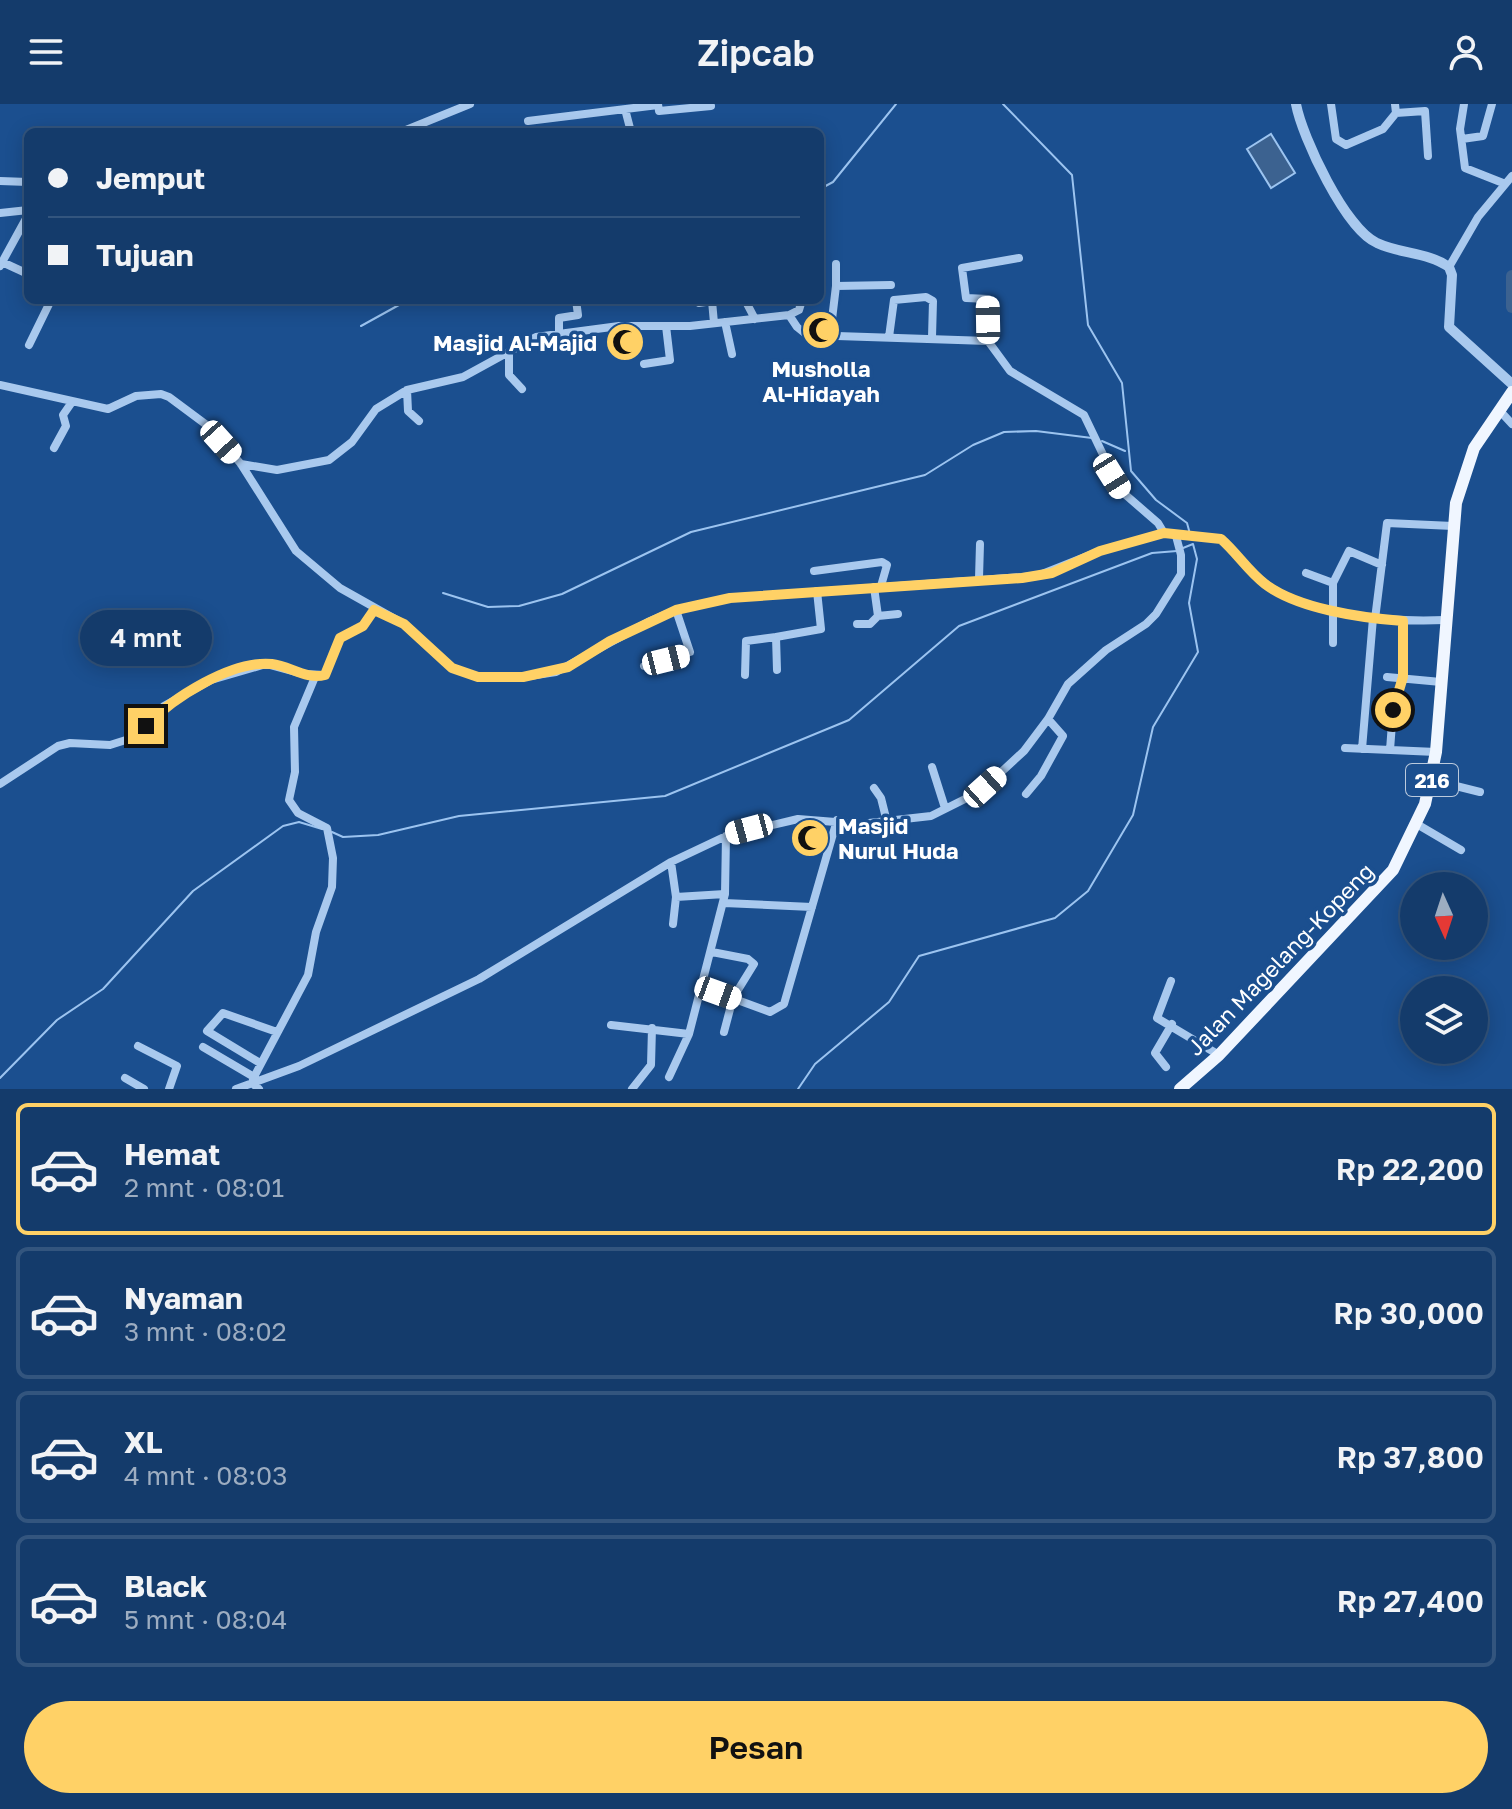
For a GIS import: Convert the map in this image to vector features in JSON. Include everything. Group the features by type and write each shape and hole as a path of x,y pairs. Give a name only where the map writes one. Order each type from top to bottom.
{"main road":[{"name":"Jalan Magelang-Kopeng","path":"1180,1089 1219,1055 1393,870 1432,780 1453,526 1460,485 1474,448 1505,411 1512,392"}],"street":[{"path":"411,128 470,104"},
{"path":"1296,104 1319,161 1359,230 1379,244 1449,267"},
{"path":"1331,104 1336,139 1346,145 1383,129 1396,108 1425,111 1428,156"},
{"path":"1464,104 1460,129 1465,168 1503,183"},
{"path":"1462,139 1483,136 1492,104"},
{"path":"528,121 610,107 625,109 658,105 659,111 711,106"},
{"path":"625,109 630,128"},
{"path":"1449,267 1503,183 1512,176"},
{"path":"0,181 24,182"},
{"path":"0,213 24,212"},
{"path":"24,220 1,264 24,273"},
{"path":"1019,258 962,268 966,298 988,299 988,341 1010,371 1084,415 1120,490 1158,523 1164,533"},
{"path":"830,336 836,264"},
{"path":"1449,267 1452,275 1449,327 1512,384"},
{"path":"836,286 891,285"},
{"path":"889,337 894,300 926,297 933,301 932,337"},
{"path":"29,345 49,304"},
{"path":"559,333 559,318 578,315 577,304"},
{"path":"714,304 714,323"},
{"path":"747,304 755,319"},
{"path":"241,464 277,470 329,460 352,442 376,409 407,390 463,377 536,337 619,326 714,323 789,315 799,310 801,304"},
{"path":"789,315 802,333 988,341"},
{"path":"725,322 732,354"},
{"path":"644,364 670,360 666,326"},
{"path":"509,352 509,375 522,389"},
{"path":"0,385 108,409 136,396 161,394 208,426 241,464 296,551 340,588 374,610 404,624 452,668 478,677 545,675 568,667 610,641 676,610 753,594 979,578 1006,580 1052,573 1100,551 1164,533 1221,539 1248,569 1291,598 1374,618 1445,620"},
{"path":"407,390 408,411 419,421"},
{"path":"54,448 66,426 63,415 72,402"},
{"path":"1505,411 1512,424"},
{"path":"1362,749 1374,618 1387,523 1453,526"},
{"path":"236,1089 312,1060 500,968 671,862 726,836 798,819 887,822 931,816 985,787 1024,751 1048,719 1068,684 1106,650 1156,614 1181,574 1180,536"},
{"path":"979,578 980,544"},
{"path":"1333,643 1333,583 1349,551 1382,565"},
{"path":"814,571 882,562 887,565 878,586 878,616"},
{"path":"1306,573 1333,583"},
{"path":"745,675 746,641 821,629 817,591"},
{"path":"0,784 58,746 70,743 122,743 164,706 211,680 266,664 315,677 328,672 340,638 363,626 374,610"},
{"path":"644,666 690,652 676,610"},
{"path":"857,624 870,624 878,616 898,614"},
{"path":"1390,750 1393,710 1403,677 1403,621"},
{"path":"776,637 777,670"},
{"path":"255,1083 260,1063 306,982 314,940 332,887 333,858 327,828 298,813 289,800 295,772 294,727 315,677"},
{"path":"1387,677 1441,682"},
{"path":"1026,794 1041,776 1063,736 1048,719"},
{"path":"1345,748 1436,752"},
{"path":"932,767 945,808"},
{"path":"1432,780 1480,792"},
{"path":"874,788 881,798 887,822"},
{"path":"702,987 770,1012 784,1004 837,820"},
{"path":"1415,823 1461,850"},
{"path":"669,1077 689,1034 712,952 724,899 726,836"},
{"path":"671,862 676,897 673,924"},
{"path":"676,897 812,907"},
{"path":"712,952 748,959 754,964 733,998 724,1032"},
{"path":"1171,981 1157,1016 1219,1055"},
{"path":"260,1063 207,1031 223,1013 277,1032"},
{"path":"1166,1067 1155,1053 1172,1024"},
{"path":"611,1025 689,1034"},
{"path":"632,1089 651,1065 652,1028"},
{"path":"138,1046 177,1066 169,1089"},
{"path":"203,1047 255,1083"},
{"path":"125,1078 144,1089"}],"water":[{"path":"1271,134 1295,173 1271,188 1247,149"}],"waterway":[{"path":"824,187 833,182 896,104"},
{"path":"1003,104 1072,175 1088,325 1122,383 1131,471 1156,500 1187,523 1190,534"},
{"path":"1512,276 1512,307"},
{"path":"361,326 401,304"},
{"path":"443,593 488,607 519,606 562,594 691,532 925,475 973,445 1004,432 1036,431 1092,438"},
{"path":"1102,441 1125,451"},
{"path":"1183,548 1193,544"},
{"path":"798,1089 815,1064 889,1002 919,956 1055,918 1088,891 1133,815 1153,727 1198,652 1189,603 1197,559 1193,544"},
{"path":"332,832 343,837 378,835 459,816 665,796 849,720 959,626 1152,553 1177,551"},
{"path":"0,1078 57,1020 103,989 193,891 283,826 299,822 322,829"}],"place":[{"name":"Musholla Al-Hidayah","path":"821,330"},
{"name":"Masjid Al-Majid","path":"625,342"},
{"name":"Masjid Nurul Huda","path":"810,838"}],"route":[{"path":"146,726 164,706 184,692 256,665 283,666 322,677 328,672 340,638 363,626 374,610 404,624 452,668 465,674 501,678 545,675 568,667 610,641 676,610 753,594 1037,576 1052,573 1100,551 1164,533 1221,539 1268,586 1291,598 1350,614 1403,621 1403,677 1393,710"}]}
